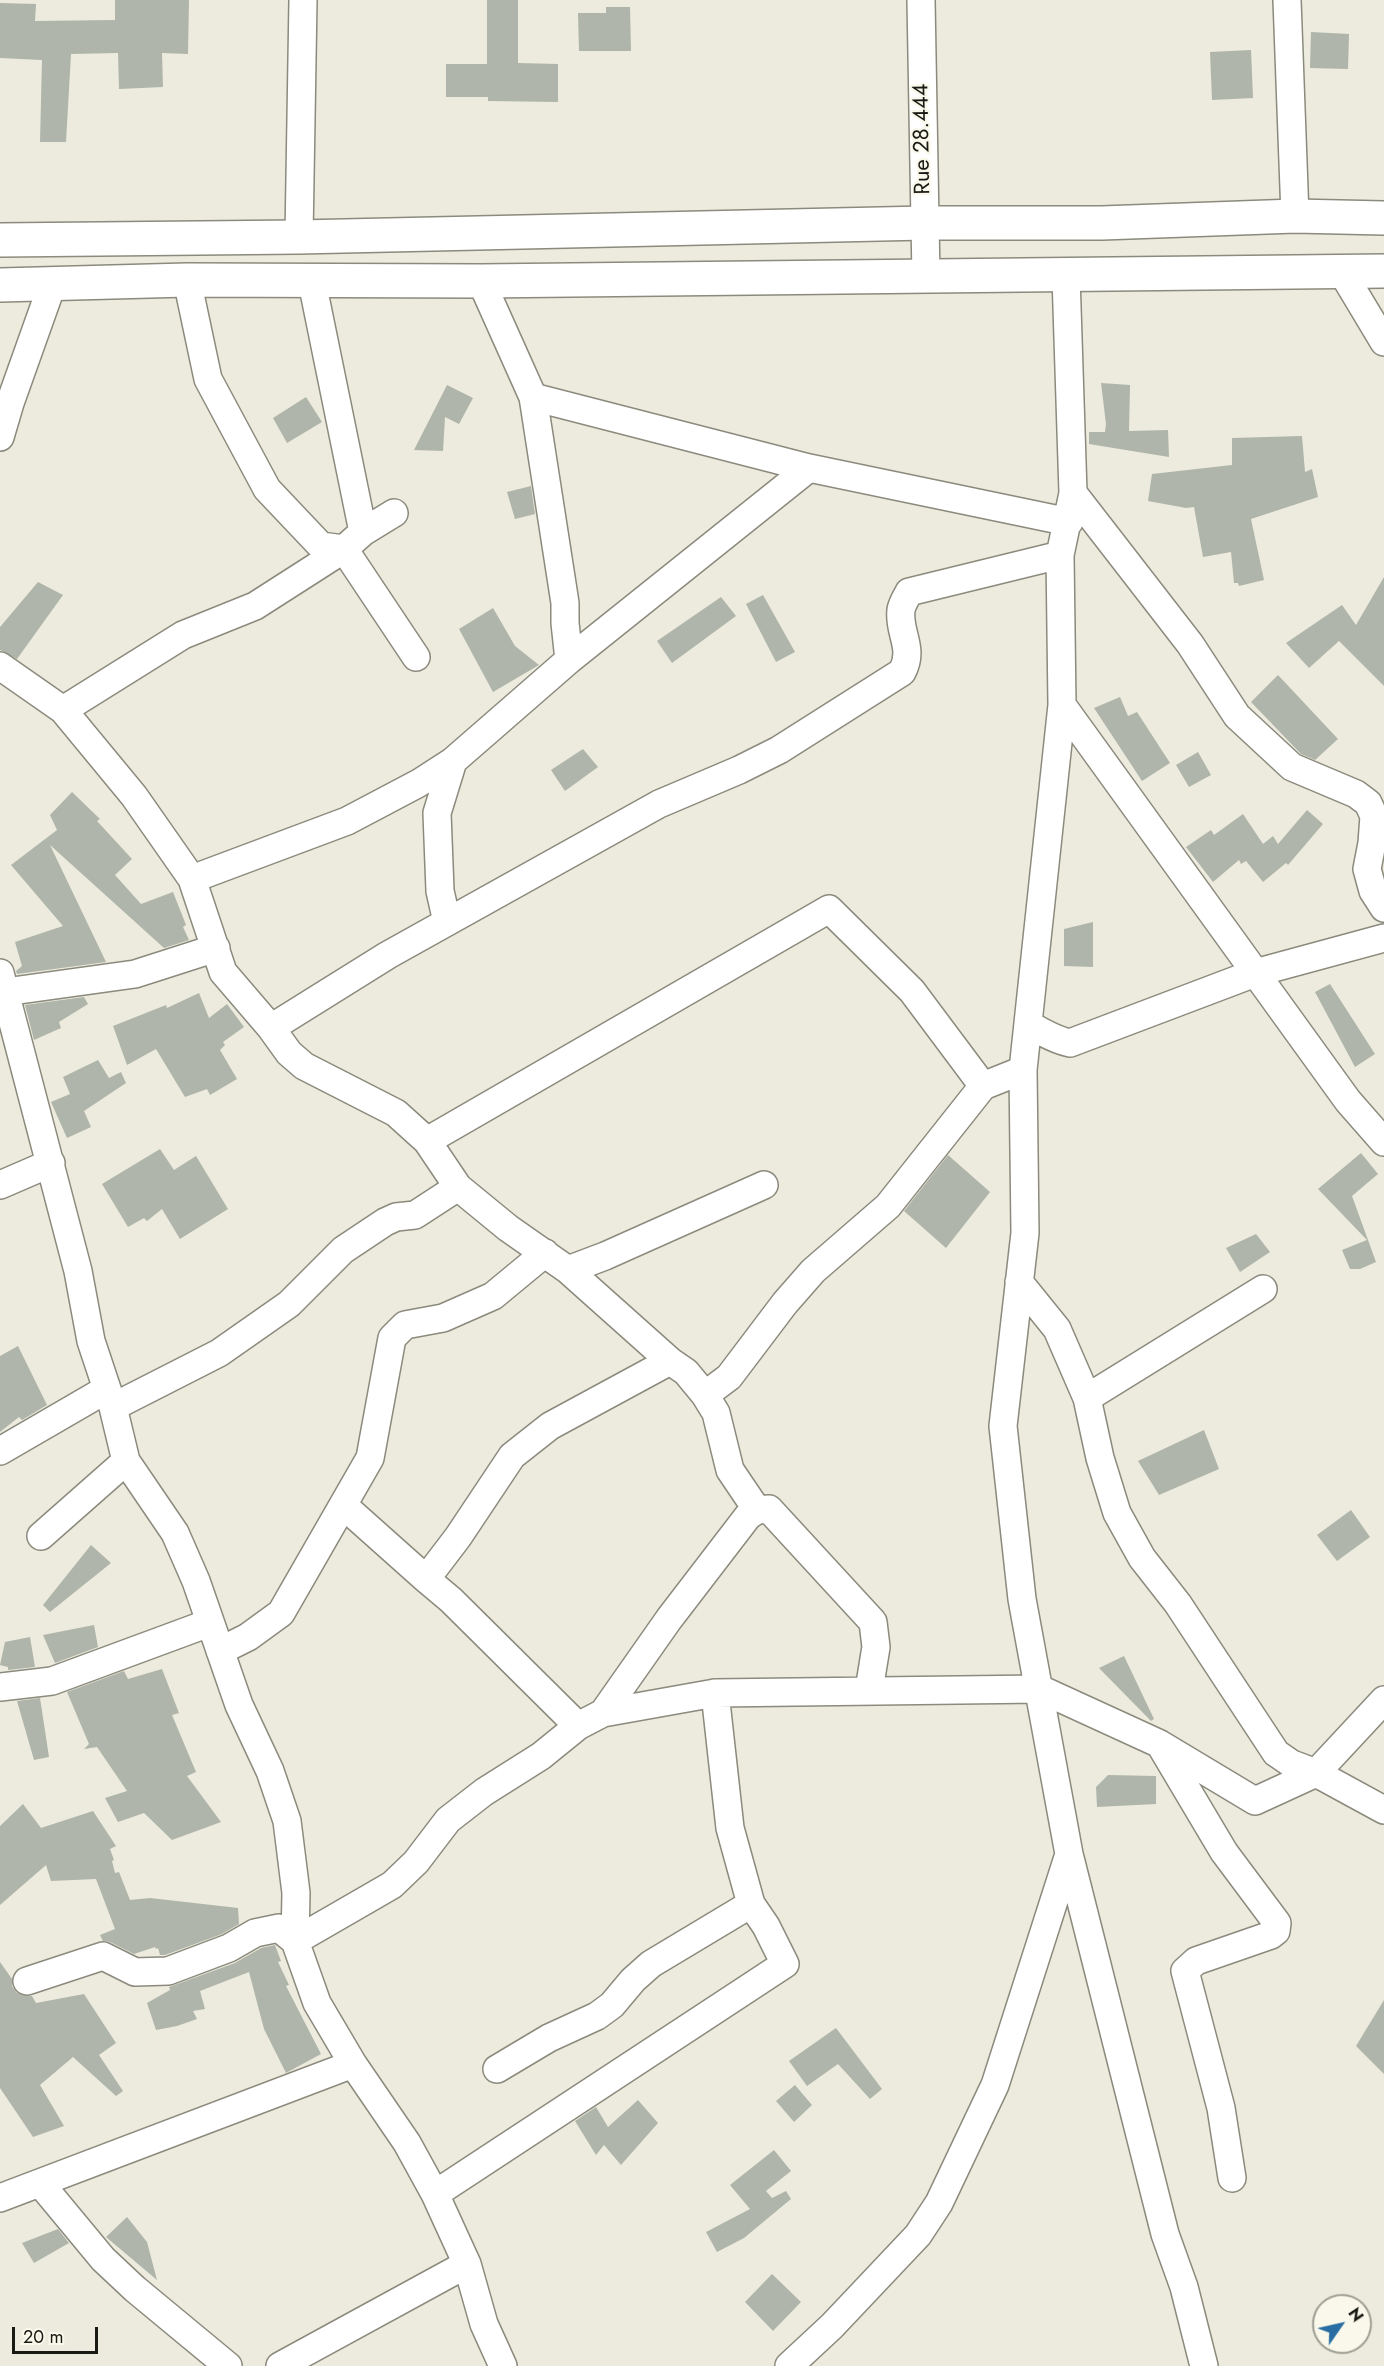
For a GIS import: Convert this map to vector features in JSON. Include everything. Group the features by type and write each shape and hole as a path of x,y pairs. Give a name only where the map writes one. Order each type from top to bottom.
{"main road":[{"path":"0,240 299,237 925,223 1102,223 1295,216 1384,218"},
{"path":"0,285 187,280 481,281 1384,271"}],"street":[{"path":"299,237 303,0"},
{"name":"Rue 28.444","path":"921,0 926,277"},
{"path":"1287,0 1295,216"},
{"path":"1342,272 1384,342"},
{"path":"1066,276 1073,493 1069,522 1060,555 1062,705 1023,1070 1025,1233 1003,1426 1022,1599 1069,1854 1165,2234 1184,2287 1204,2366"},
{"path":"187,280 208,379 267,489 321,546 354,541"},
{"path":"481,281 532,397 565,603 569,660"},
{"path":"312,282 354,541 416,657"},
{"path":"0,438 5,407 52,285"},
{"path":"532,397 809,468 1069,522"},
{"path":"192,879 347,821 419,783 453,761 569,660 809,468"},
{"path":"1073,493 1190,644 1237,716 1292,767 1356,794 1368,803 1374,816 1367,869 1373,891 1384,908"},
{"path":"63,710 183,635 255,606 394,513"},
{"path":"271,1028 388,955 659,804 739,770 779,750 902,672 909,660 901,616 902,606 909,592 1060,555"},
{"path":"0,666 63,710 134,796 192,879 223,972 271,1028 289,1053 304,1066 396,1113 427,1141 458,1187 508,1228 568,1270 670,1361 686,1372 716,1413 730,1470 757,1510"},
{"path":"1062,705 1348,1101 1384,1142"},
{"path":"447,922 440,891 437,813 453,761"},
{"path":"427,1141 830,909 912,991 983,1086"},
{"path":"1028,1025 1046,1032 1057,1041 1070,1043 1255,973 1384,938"},
{"path":"216,948 135,974 2,982 51,1163 78,1271 92,1341 126,1461 175,1533 196,1581 239,1705 270,1771 287,1821 296,1893 296,1941 317,2003 353,2064 407,2143 435,2194 467,2264 484,2324 503,2366"},
{"path":"705,1395 729,1377 813,1270 888,1206 983,1086 1023,1070"},
{"path":"0,1185 51,1163"},
{"path":"568,1270 605,1256 764,1185"},
{"path":"0,1451 110,1398 198,1366 289,1304 343,1251 385,1222 396,1217 415,1215 458,1187"},
{"path":"220,1652 248,1637 281,1613 370,1458 392,1338 405,1325 443,1318 493,1296 545,1253"},
{"path":"1019,1282 1057,1329 1087,1398 1100,1458 1118,1513 1142,1558 1178,1604 1276,1754 1384,1810"},
{"path":"1087,1398 1263,1289"},
{"path":"426,1579 458,1537 512,1456 550,1426 670,1361"},
{"path":"41,1536 126,1461"},
{"path":"343,1504 451,1600 578,1726"},
{"path":"603,1713 669,1619 748,1516 757,1510 769,1509 873,1622 876,1647 868,1690"},
{"path":"0,1687 52,1681 209,1623"},
{"path":"296,1941 392,1885 416,1862 448,1820 484,1792 541,1756 578,1726 603,1713 716,1693 1040,1689 1160,1744 1255,1801 1316,1773 1384,1700"},
{"path":"435,2194 785,1964 766,1926 751,1904 730,1828 716,1693"},
{"path":"1160,1744 1224,1852 1277,1923 1271,1935 1196,1961 1185,1971 1221,2108 1232,2178"},
{"path":"789,2366 832,2326 918,2235 939,2203 995,2085 1069,1854"},
{"path":"497,2069 549,2038 597,2016 612,2005 633,1980 651,1964 751,1904"},
{"path":"27,1981 103,1956 135,1972 168,1971 229,1948 255,1933 279,1928 296,1941"},
{"path":"0,2198 353,2064"},
{"path":"40,2183 103,2259 135,2289 228,2366"},
{"path":"280,2366 467,2264"}],"building":[{"path":"115,0 189,0 188,54 162,53 163,87 119,89 118,53 71,54 66,142 40,142 42,60 0,58 0,3 36,4 35,21 115,20"},
{"path":"487,0 518,0 518,63 558,64 558,102 488,101 488,97 446,97 446,64 487,64"},
{"path":"606,7 630,7 631,51 579,51 578,13 606,13"},
{"path":"1311,32 1349,34 1348,69 1310,68"},
{"path":"1251,50 1253,98 1212,100 1210,52"},
{"path":"1101,383 1130,385 1129,431 1168,430 1169,457 1089,444 1089,432 1105,432"},
{"path":"447,385 473,398 459,424 445,417 443,451 414,450"},
{"path":"306,397 322,422 287,443 273,418"},
{"path":"1302,436 1305,472 1312,469 1318,497 1251,519 1264,580 1239,586 1238,583 1234,583 1231,552 1203,557 1194,507 1186,508 1148,501 1152,474 1232,465 1232,438"},
{"path":"531,486 535,514 515,519 507,492"},
{"path":"1384,577 1384,686 1339,641 1309,668 1286,643 1342,605 1356,625"},
{"path":"38,582 63,595 17,659 0,650 0,627"},
{"path":"763,595 795,652 776,662 746,604"},
{"path":"721,597 736,616 672,663 657,641"},
{"path":"493,608 515,646 539,665 493,692 459,629"},
{"path":"1278,675 1338,739 1315,760 1301,754 1251,702"},
{"path":"1120,697 1128,716 1137,712 1170,763 1142,781 1094,708"},
{"path":"583,749 598,767 565,791 551,770"},
{"path":"1198,752 1211,775 1189,787 1176,765"},
{"path":"72,792 100,819 97,821 132,859 115,875 141,904 173,892 186,925 183,927 189,940 164,948 50,845 106,962 17,974 16,971 22,966 15,942 63,926 11,865 57,830 50,815"},
{"path":"1307,810 1323,824 1288,865 1286,863 1263,882 1246,861 1241,864 1239,860 1213,882 1186,847 1211,830 1214,835 1243,814 1263,844 1273,836 1278,844"},
{"path":"1093,922 1093,967 1064,966 1064,929"},
{"path":"1330,984 1375,1054 1355,1067 1315,992"},
{"path":"199,993 209,1018 227,1004 244,1027 223,1042 225,1045 220,1050 237,1079 210,1095 207,1089 185,1097 156,1049 127,1065 113,1026 166,1005 167,1008"},
{"path":"84,997 88,1004 59,1022 61,1028 34,1040 25,1005"},
{"path":"98,1060 109,1078 121,1072 126,1083 84,1111 91,1127 67,1138 51,1102 70,1094 63,1077"},
{"path":"160,1149 174,1170 196,1156 228,1209 180,1239 162,1209 147,1221 144,1218 128,1227 102,1184"},
{"path":"1361,1153 1378,1174 1352,1196 1376,1262 1360,1269 1350,1269 1342,1250 1367,1240 1318,1189"},
{"path":"948,1155 990,1192 946,1248 904,1211"},
{"path":"1256,1234 1270,1252 1240,1272 1226,1248"},
{"path":"18,1346 47,1405 22,1420 19,1417 0,1432 0,1356"},
{"path":"1204,1430 1219,1469 1159,1495 1138,1461"},
{"path":"1351,1510 1370,1537 1337,1561 1317,1535"},
{"path":"91,1545 111,1563 50,1612 43,1605"},
{"path":"94,1625 98,1647 55,1663 43,1635"},
{"path":"30,1637 35,1667 8,1670 8,1667 0,1665 5,1642"},
{"path":"1124,1656 1154,1719 1151,1721 1099,1668"},
{"path":"162,1669 179,1713 172,1715 196,1772 187,1776 221,1822 172,1840 144,1813 118,1822 105,1798 127,1791 97,1747 84,1749 89,1744 67,1692 124,1671 128,1679"},
{"path":"40,1698 49,1757 34,1760 17,1701"},
{"path":"1108,1775 1156,1776 1156,1804 1097,1807 1096,1787"},
{"path":"23,1804 41,1828 93,1811 116,1846 110,1849 115,1873 119,1872 130,1900 150,1898 238,1908 239,1924 222,1934 165,1955 160,1955 158,1948 155,1947 134,1954 103,1941 100,1935 115,1929 96,1879 51,1881 46,1865 0,1905 0,1826"},
{"path":"275,1945 281,1961 278,1962 289,1985 286,1986 321,2054 286,2073 264,2029 249,1972 200,1991 205,2009 193,2011 197,2019 156,2030 147,2003 170,1990 169,1987 235,1963 261,1948"},
{"path":"0,1962 12,1979 12,1986 16,1992 23,1996 32,1996 36,2003 84,1994 116,2043 99,2055 123,2091 116,2096 73,2057 40,2085 64,2126 33,2137 0,2088"},
{"path":"1384,2000 1384,2074 1356,2046"},
{"path":"836,2028 882,2089 870,2099 838,2064 807,2086 789,2061"},
{"path":"795,2085 812,2105 794,2122 776,2101"},
{"path":"638,2100 658,2123 621,2165 604,2145 596,2155 575,2121 596,2107 608,2127"},
{"path":"774,2150 791,2171 766,2191 772,2198 786,2191 791,2199 744,2238 717,2252 706,2232 750,2209 730,2185"},
{"path":"127,2217 147,2242 157,2280 106,2237"},
{"path":"58,2229 69,2243 34,2263 22,2243"},
{"path":"772,2274 801,2302 773,2331 745,2302"}]}
